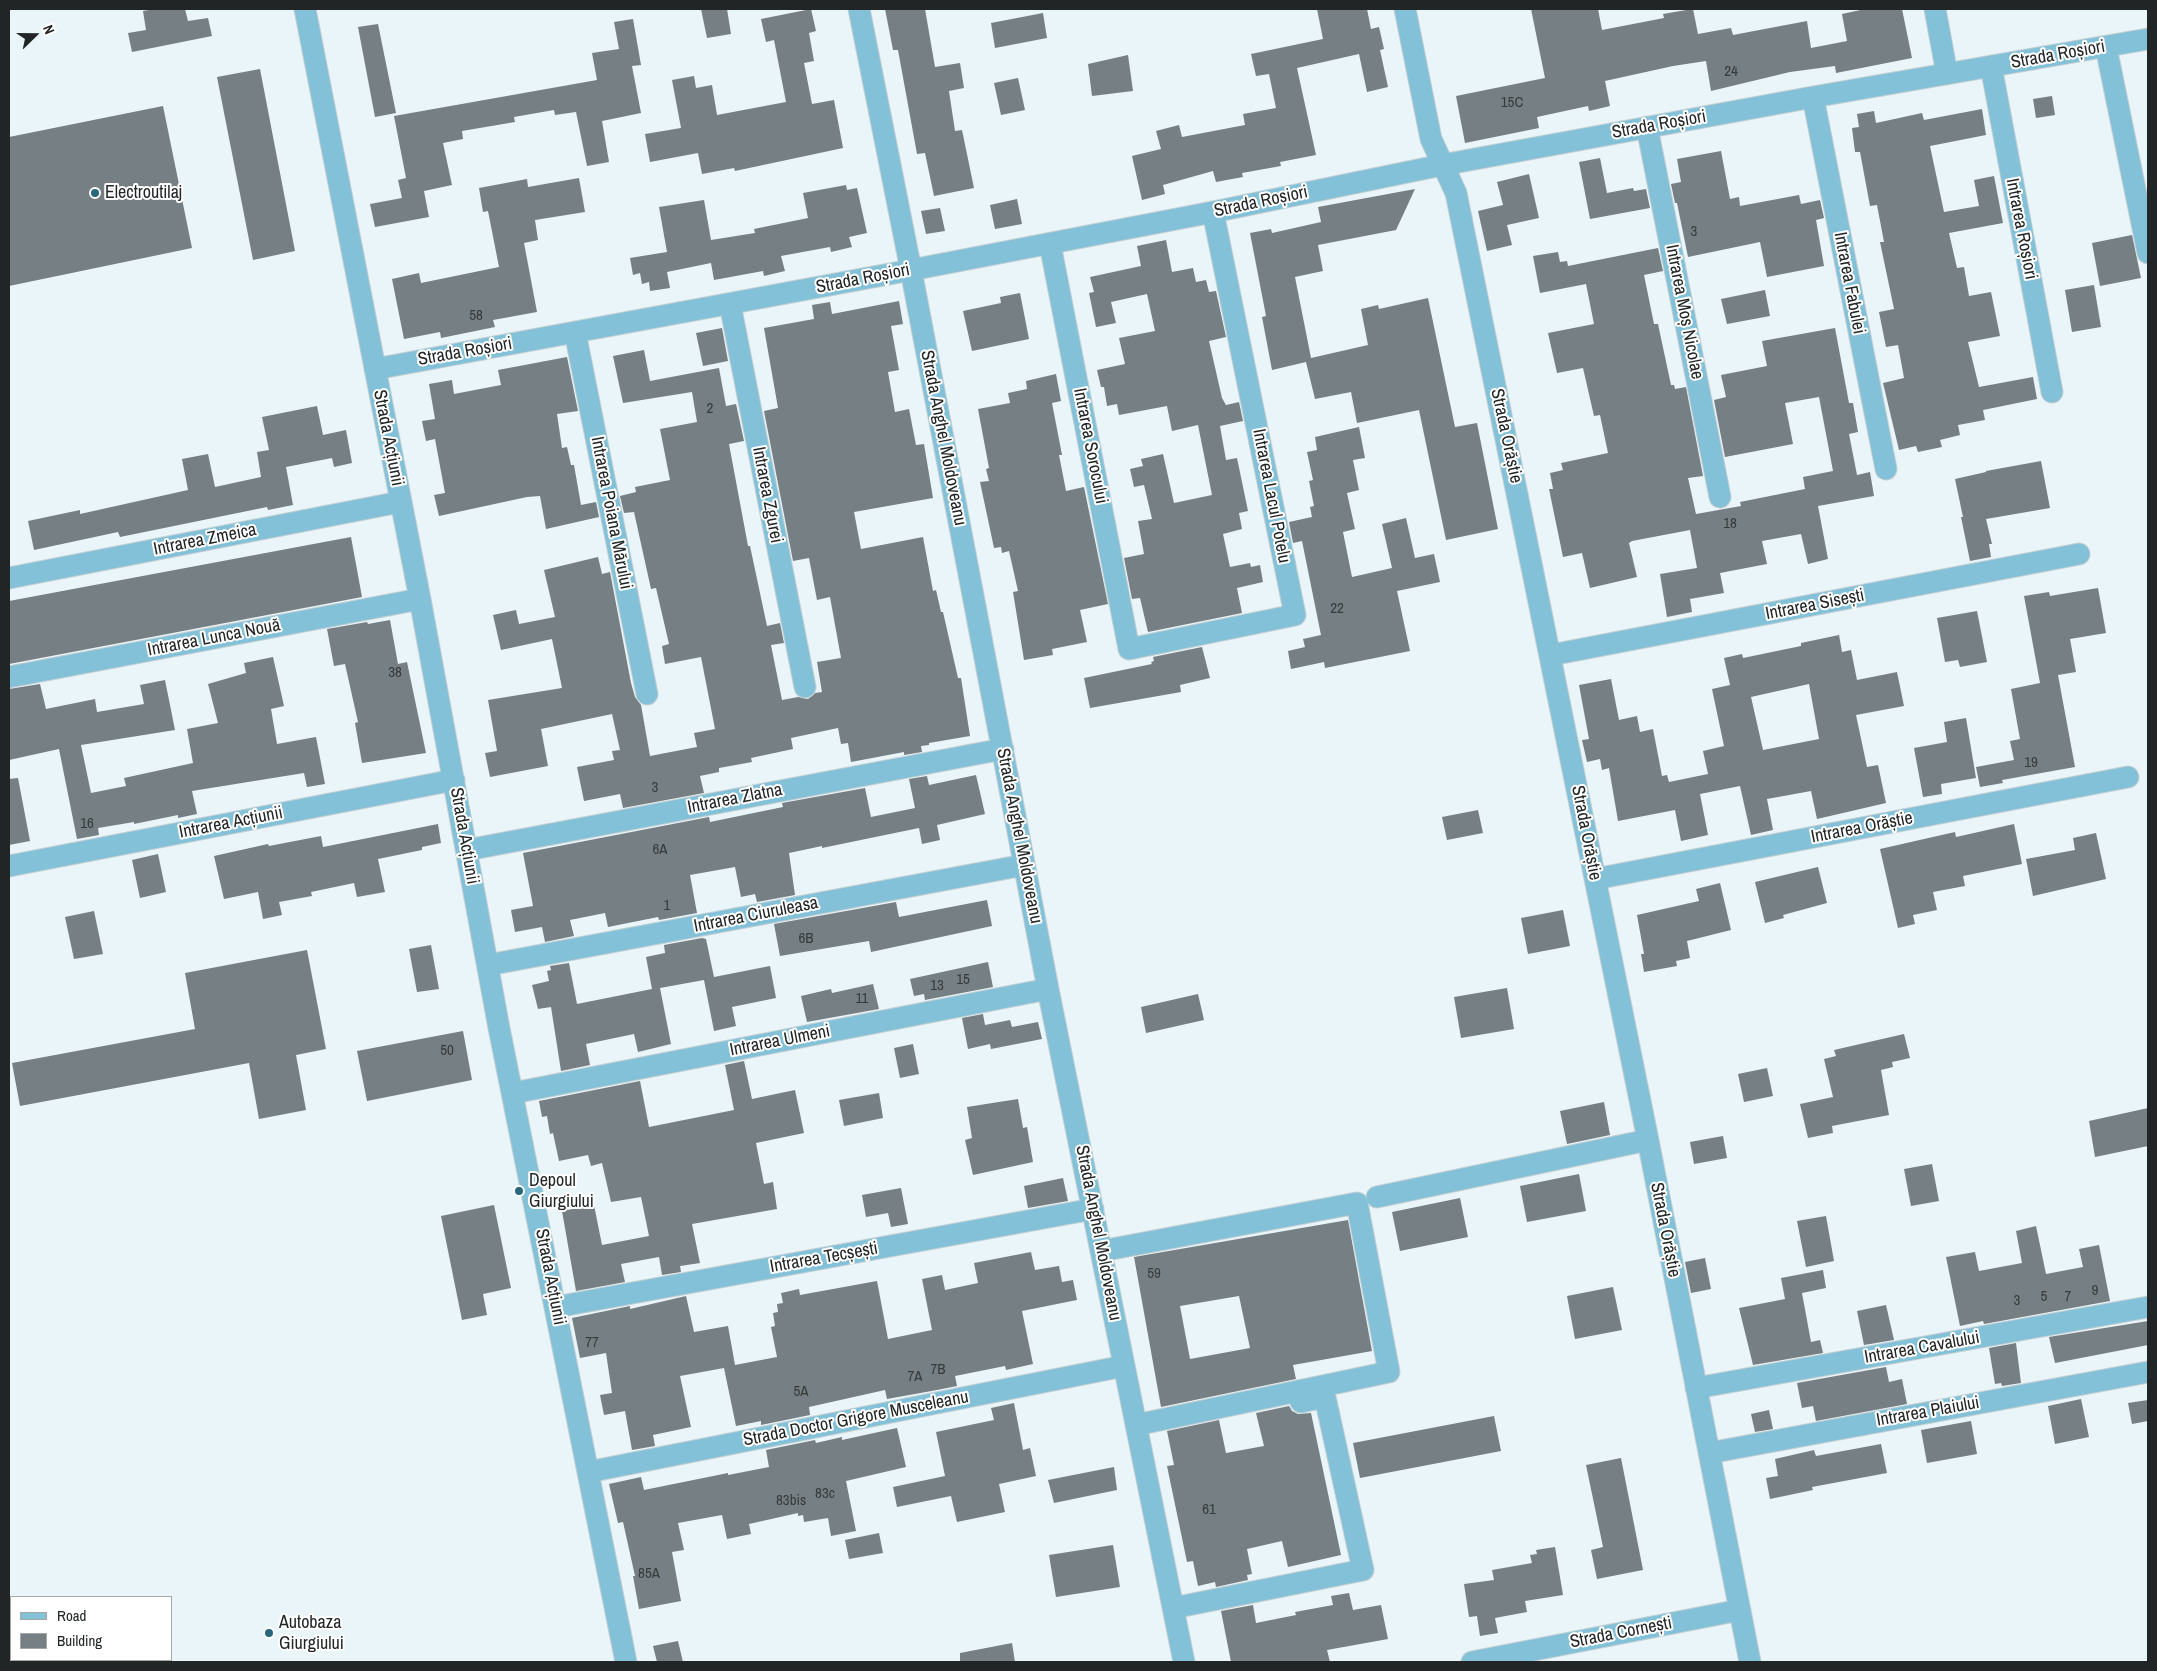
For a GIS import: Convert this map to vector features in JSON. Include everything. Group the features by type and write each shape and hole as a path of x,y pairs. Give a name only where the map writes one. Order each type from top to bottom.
{"street":[{"name":"Strada Acțiunii","path":"305,9 420,599 488,965 626,1662"},
{"name":"Strada Anghel Moldoveanu","path":"859,9 911,270 1048,989 1184,1662"},
{"name":"Strada Orăștie","path":"1405,9 1431,139 1456,193 1596,880 1750,1662"},
{"path":"1935,9 1947,74"},
{"name":"Strada Roșiori","path":"375,369 1050,244 1442,165 1813,97 2148,39"},
{"path":"2106,47 2148,253"},
{"name":"Intrarea Roșiori","path":"1991,66 2052,392"},
{"name":"Intrarea Fabulei","path":"1813,97 1886,469"},
{"name":"Intrarea Moș Nicolae","path":"1647,127 1720,498"},
{"name":"Intrarea Lacul Potelu","path":"1129,649 1294,615 1213,212"},
{"name":"Intrarea Sorocului","path":"1050,244 1129,649"},
{"name":"Intrarea Zgurei","path":"730,304 805,687"},
{"name":"Intrarea Poiana Mărului","path":"575,332 647,694"},
{"name":"Intrarea Zmeica","path":"9,578 400,502"},
{"name":"Intrarea Sisești","path":"1550,655 2079,554"},
{"name":"Intrarea Lunca Nouă","path":"9,677 420,599"},
{"name":"Intrarea Zlatna","path":"467,850 1003,749"},
{"name":"Intrarea Orăștie","path":"1596,880 2128,777"},
{"name":"Intrarea Acțiunii","path":"9,866 454,780"},
{"name":"Intrarea Ciuruleasa","path":"488,965 1024,865"},
{"name":"Intrarea Ulmeni","path":"513,1093 1048,989"},
{"path":"1377,1197 1648,1140"},
{"path":"1101,1251 1357,1203 1389,1372 1138,1431"},
{"name":"Intrarea Tecșești","path":"556,1307 1093,1208"},
{"name":"Intrarea Cavalului","path":"1696,1388 2148,1307"},
{"name":"Strada Doctor Grigore Musceleanu","path":"588,1472 1124,1366"},
{"name":"Intrarea Plaiului","path":"1709,1453 2148,1372"},
{"path":"1138,1431 1325,1397 1363,1570 1173,1608"},
{"name":"Strada Cornești","path":"1472,1662 1740,1610"}],"building":[{"path":"185,9 188,21 208,18 212,36 132,52 128,33 146,30 143,11"},
{"path":"701,9 727,9 731,34 707,38"},
{"path":"811,9 816,31 809,33 814,61 804,63 812,104 834,100 843,148 735,171 734,168 702,174 698,153 650,162 645,134 681,128 672,80 694,76 696,88 712,85 717,115 786,102 774,40 766,42 761,19"},
{"path":"885,9 925,9 935,67 960,63 964,88 949,91 955,131 962,130 974,188 934,196 925,153 917,154 898,50 893,50"},
{"path":"1317,9 1367,9 1371,29 1379,27 1384,49 1380,50 1388,87 1367,92 1359,54 1297,68 1316,155 1280,162 1281,166 1242,173 1243,177 1216,182 1213,171 1163,185 1165,194 1142,200 1132,156 1161,149 1156,131 1179,125 1182,137 1245,125 1243,114 1276,108 1269,74 1256,76 1251,54 1323,39"},
{"path":"1531,9 1598,9 1602,30 1664,18 1663,14 1692,9 1698,34 1731,28 1733,35 1807,21 1811,48 1847,41 1842,14 1865,9 1902,9 1912,58 1836,73 1835,66 1790,72 1711,91 1706,61 1673,66 1605,81 1610,106 1589,111 1588,106 1537,117 1539,128 1465,143 1456,96 1545,78"},
{"path":"1043,13 1047,38 995,48 991,23"},
{"path":"633,19 641,65 632,66 641,113 602,121 609,162 587,166 576,112 555,115 554,110 514,117 515,122 462,131 463,139 443,143 452,185 424,191 429,217 375,227 370,204 402,198 398,180 406,178 394,116 597,80 592,53 619,49 614,22"},
{"path":"378,24 396,113 375,117 358,27"},
{"path":"1128,55 1133,91 1092,96 1088,64"},
{"path":"260,69 295,251 253,260 217,77"},
{"path":"1018,78 1025,110 1001,115 994,83"},
{"path":"2052,96 2055,115 2036,118 2033,99"},
{"name":"Electroutilaj","path":"163,106 192,248 9,286 9,137"},
{"path":"1982,109 1986,135 1930,146 1944,212 1979,206 1974,180 1994,176 2003,223 1949,233 1957,268 1964,267 1969,296 1991,292 2000,336 1968,342 1979,387 2033,377 2037,399 1983,410 1985,420 1958,425 1960,435 1940,440 1942,447 1918,452 1916,446 1899,450 1883,383 1904,378 1898,345 1886,347 1879,312 1894,309 1880,242 1884,242 1877,205 1870,206 1860,152 1855,152 1852,128 1859,127 1857,114 1874,111 1876,123 1922,113 1924,120"},
{"path":"1721,151 1730,199 1739,197 1740,206 1799,195 1801,204 1820,200 1824,218 1816,220 1824,266 1767,277 1760,242 1688,257 1677,203 1675,203 1671,184 1681,182 1677,159"},
{"path":"1600,158 1607,193 1633,188 1634,191 1646,189 1650,208 1590,219 1579,162"},
{"path":"1529,174 1539,218 1507,225 1512,245 1487,251 1478,211 1503,205 1497,182"},
{"path":"579,178 585,212 535,220 538,240 524,243 537,312 493,320 495,327 441,338 440,332 404,339 392,279 419,273 421,283 499,267 488,211 483,212 479,188 527,179 528,187"},
{"path":"846,185 847,190 857,188 867,233 849,237 852,247 831,252 830,247 781,256 785,271 764,276 763,271 714,280 711,263 667,272 670,288 650,291 649,282 642,284 640,273 633,275 630,258 667,252 659,207 704,200 711,240 755,233 754,229 808,218 803,193"},
{"path":"1415,189 1396,230 1318,245 1323,271 1295,277 1311,358 1368,345 1361,309 1378,305 1379,309 1428,298 1455,427 1477,423 1498,529 1446,540 1419,410 1357,423 1351,392 1315,399 1306,362 1272,370 1262,317 1266,316 1250,233 1271,229 1272,233 1321,222 1318,207"},
{"path":"1017,199 1022,224 995,229 990,205"},
{"path":"940,208 945,231 926,234 921,211"},
{"path":"2132,235 2141,278 2100,286 2092,243"},
{"path":"1166,240 1172,272 1193,268 1196,282 1206,280 1209,292 1216,291 1226,337 1209,341 1222,398 1226,405 1239,402 1243,421 1220,426 1226,460 1237,458 1248,511 1239,513 1242,529 1223,534 1230,567 1250,563 1251,567 1260,565 1263,582 1237,588 1242,613 1148,632 1140,598 1132,599 1124,558 1144,554 1138,521 1152,519 1144,485 1134,487 1130,469 1143,466 1141,459 1163,454 1174,503 1212,495 1198,425 1172,431 1167,406 1119,415 1117,404 1107,406 1104,387 1101,387 1097,370 1125,364 1119,338 1155,331 1147,294 1111,302 1116,323 1096,327 1089,293 1094,292 1090,277 1141,266 1137,246"},
{"path":"1658,248 1663,271 1644,275 1654,324 1658,324 1671,385 1674,385 1675,389 1686,387 1703,476 1688,478 1696,514 1741,506 1740,502 1805,489 1803,477 1833,471 1819,397 1785,403 1793,444 1725,457 1714,400 1726,397 1721,375 1767,366 1762,341 1835,328 1849,403 1853,403 1858,432 1849,434 1857,475 1870,472 1874,496 1818,506 1828,559 1808,564 1801,534 1762,541 1767,564 1720,573 1724,593 1690,599 1692,612 1667,617 1660,574 1697,568 1690,530 1632,541 1629,543 1637,577 1590,588 1582,553 1563,557 1549,489 1553,489 1550,473 1563,470 1561,463 1608,453 1600,415 1594,416 1583,368 1557,373 1548,333 1594,324 1586,284 1540,293 1533,256 1558,252 1560,262 1567,261 1568,266"},
{"path":"2094,285 2101,327 2072,332 2065,290"},
{"path":"1765,290 1770,316 1727,324 1721,299"},
{"path":"1020,293 1029,339 972,351 963,311 1001,303 1000,297"},
{"path":"899,301 903,324 891,326 899,370 888,372 895,412 909,409 916,445 924,444 933,498 854,512 861,549 923,537 933,591 936,590 958,678 961,678 970,736 929,743 929,745 921,746 922,752 904,755 904,752 851,762 848,743 841,744 838,728 791,738 793,749 751,758 752,762 719,768 719,772 700,776 704,793 623,808 620,794 584,801 577,767 614,760 612,751 620,750 612,714 541,729 548,766 490,777 485,753 497,751 488,700 562,688 552,639 501,650 493,615 516,610 519,624 555,617 544,570 598,557 602,574 610,572 631,683 635,697 641,705 650,756 697,747 694,733 715,729 701,657 665,664 662,646 669,644 656,588 651,589 634,512 624,513 620,496 636,492 635,487 670,480 660,429 697,422 692,392 623,403 613,356 644,350 650,381 719,368 726,406 736,404 744,441 729,444 748,546 750,546 767,626 780,623 784,643 771,645 782,700 798,697 808,699 815,693 822,692 817,662 841,658 830,597 817,600 809,558 793,561 764,411 778,408 764,328 814,319 812,305 830,302 832,314"},
{"path":"722,328 728,361 703,366 696,333"},
{"path":"567,357 578,411 557,414 562,448 567,447 571,465 574,465 581,505 596,502 599,517 546,529 540,496 527,497 439,516 434,495 445,493 435,439 426,441 422,421 435,419 429,384 452,380 454,394 501,385 498,370"},
{"path":"1056,374 1061,401 1052,403 1062,455 1059,455 1066,491 1084,487 1108,604 1080,610 1087,642 1052,649 1053,655 1024,660 1013,592 1018,591 1009,551 1002,553 1001,547 994,548 980,482 989,481 986,469 989,468 978,409 1010,403 1008,393 1027,389 1026,381"},
{"path":"317,406 323,435 346,430 352,463 334,467 332,458 286,467 293,505 268,510 267,507 120,537 118,532 34,550 28,521 80,510 80,514 188,490 182,459 208,454 215,487 261,477 257,452 269,450 262,417"},
{"path":"1359,427 1365,458 1353,460 1359,490 1347,493 1355,529 1343,532 1352,577 1392,568 1382,524 1406,518 1415,558 1434,554 1440,582 1397,591 1410,651 1325,668 1324,662 1291,669 1288,651 1305,647 1303,639 1321,635 1302,541 1293,543 1289,522 1312,517 1310,507 1314,506 1309,481 1313,480 1307,452 1317,450 1315,437"},
{"path":"2041,461 2050,508 1986,519 1992,544 1989,544 1991,557 1970,561 1955,479"},
{"path":"351,537 362,597 9,664 9,601"},
{"path":"2098,588 2106,633 2070,639 2076,672 2058,675 2075,767 2002,780 2003,783 1980,787 1976,767 2014,760 2010,741 2020,739 2011,689 2040,683 2024,596 2049,592 2050,596"},
{"path":"1977,611 1987,662 1960,667 1958,660 1945,662 1937,618"},
{"path":"390,620 398,664 407,662 426,753 362,763 355,723 358,722 345,664 334,666 327,629"},
{"path":"1839,635 1842,652 1851,650 1857,680 1897,672 1904,706 1856,715 1867,767 1878,765 1886,803 1817,819 1811,791 1767,799 1773,830 1751,835 1740,786 1700,794 1708,835 1681,841 1675,810 1618,821 1609,768 1602,770 1600,759 1587,762 1582,740 1589,739 1579,685 1611,679 1619,720 1637,716 1640,732 1653,729 1662,776 1667,775 1669,782 1708,774 1703,751 1724,746 1712,689 1730,685 1724,658 1742,654 1743,658 1801,646 1801,643","holes":["1809,684 1819,739 1763,750 1751,697"]},
{"path":"1202,647 1210,678 1180,685 1181,692 1090,708 1084,678 1152,664 1151,662 1154,661 1153,657"},
{"path":"273,657 284,706 271,709 277,744 316,737 325,784 307,787 304,773 192,791 197,814 178,818 178,815 134,824 134,822 98,828 99,835 77,839 59,749 9,760 9,689 40,684 46,709 95,699 97,712 144,704 140,685 165,680 175,730 81,745 91,793 126,786 124,778 193,763 187,729 218,723 208,684 246,673 244,663"},
{"path":"1966,718 1976,778 1941,784 1942,794 1923,797 1914,748 1947,742 1944,722"},
{"path":"976,775 985,814 937,825 940,840 922,844 919,828 789,853 795,895 757,902 755,894 741,897 735,867 690,875 697,913 659,920 658,917 608,927 605,913 570,920 574,936 545,942 542,927 515,932 511,910 533,906 523,853 709,817 710,822 783,807 782,803 865,788 871,817 915,808 909,779 927,776 929,785"},
{"path":"18,778 30,841 9,845 9,779"},
{"path":"1478,810 1483,833 1447,840 1442,817"},
{"path":"438,824 441,843 422,847 422,850 378,859 385,892 357,897 354,883 311,892 312,896 279,902 282,915 263,919 258,892 224,899 214,856 268,844 269,846 321,836 323,847"},
{"path":"2014,824 2022,864 1963,876 1965,886 1933,892 1937,910 1913,915 1915,924 1898,928 1880,849 1955,832 1956,837"},
{"path":"2096,833 2106,879 2033,896 2026,859 2075,850 2073,838"},
{"path":"158,854 166,892 140,898 132,860"},
{"path":"1818,867 1827,903 1783,915 1784,918 1765,923 1755,882"},
{"path":"1720,883 1731,930 1687,941 1690,958 1676,961 1677,966 1644,972 1641,954 1644,954 1637,915 1699,901 1696,889"},
{"path":"987,900 992,926 871,952 869,941 780,956 774,924 896,902 899,917"},
{"path":"1563,910 1570,946 1528,954 1521,918"},
{"path":"94,911 103,954 74,959 65,917"},
{"path":"702,938 706,939 714,977 770,966 776,998 732,1007 736,1026 714,1031 704,980 660,988 671,1044 638,1052 634,1034 586,1044 590,1065 561,1071 551,1007 538,1009 532,985 549,981 547,971 551,970 550,966 569,963 577,1004 652,989 646,957 665,953 664,945"},
{"path":"431,945 439,989 417,992 409,949"},
{"path":"307,950 326,1049 296,1055 306,1110 259,1119 249,1063 20,1106 12,1063 195,1029 185,973"},
{"path":"988,962 993,987 925,1000 924,994 914,996 910,979"},
{"path":"873,984 879,1009 807,1022 801,996 831,989 832,993"},
{"path":"1507,988 1514,1029 1461,1038 1454,997"},
{"path":"1198,994 1204,1020 1146,1033 1141,1007"},
{"path":"983,1014 985,1025 1010,1020 1012,1027 1038,1022 1042,1039 991,1049 990,1044 968,1049 962,1018"},
{"path":"463,1031 472,1080 367,1101 357,1051"},
{"path":"1904,1034 1910,1058 1892,1062 1893,1067 1881,1070 1889,1115 1832,1126 1833,1133 1808,1138 1800,1104 1833,1097 1824,1059 1836,1056 1834,1050"},
{"path":"913,1044 919,1074 900,1078 894,1048"},
{"path":"744,1061 752,1099 795,1090 804,1133 756,1143 764,1184 773,1182 777,1209 692,1224 700,1263 680,1266 681,1272 662,1275 659,1257 621,1264 625,1282 576,1291 562,1211 594,1205 602,1245 649,1236 641,1197 611,1202 602,1163 591,1166 588,1155 559,1161 553,1133 550,1134 547,1116 542,1117 539,1101 640,1081 649,1127 734,1110 725,1065"},
{"path":"1767,1068 1773,1096 1744,1102 1738,1074"},
{"path":"879,1093 883,1118 844,1126 839,1100"},
{"path":"1018,1099 1023,1128 1027,1127 1033,1162 973,1175 965,1140 972,1138 967,1107"},
{"path":"1604,1102 1610,1135 1567,1144 1560,1111"},
{"path":"2148,1108 2148,1146 2095,1157 2089,1121"},
{"path":"1723,1136 1727,1158 1694,1164 1690,1142"},
{"path":"1932,1164 1939,1201 1911,1206 1904,1169"},
{"path":"1579,1174 1586,1211 1527,1222 1520,1186"},
{"path":"1063,1178 1068,1201 1028,1208 1024,1186"},
{"path":"901,1188 908,1224 891,1227 888,1213 866,1217 862,1195"},
{"path":"1460,1198 1468,1237 1400,1251 1392,1212"},
{"path":"494,1205 511,1288 483,1294 487,1315 462,1320 441,1216"},
{"path":"1826,1216 1834,1261 1806,1267 1797,1221"},
{"path":"1348,1220 1372,1351 1293,1365 1296,1379 1161,1407 1134,1257","holes":["1239,1296 1250,1348 1190,1359 1180,1306"]},
{"path":"2036,1226 2046,1274 2083,1267 2079,1249 2099,1245 2110,1301 1984,1324 1983,1321 1960,1326 1946,1257 1975,1252 1979,1271 2022,1263 2016,1231"},
{"path":"1031,1252 1035,1270 1059,1266 1062,1282 1073,1280 1077,1300 1022,1311 1033,1364 1006,1370 1005,1366 955,1376 957,1386 887,1399 885,1390 809,1407 810,1415 761,1425 761,1421 736,1426 724,1368 680,1376 691,1427 653,1435 655,1446 632,1450 625,1411 604,1415 600,1395 612,1393 606,1353 580,1358 572,1318 630,1306 630,1309 686,1296 694,1332 728,1326 735,1365 777,1357 771,1327 775,1326 773,1313 778,1312 777,1304 783,1303 781,1293 799,1289 800,1295 877,1281 888,1339 932,1330 922,1279 942,1275 945,1290 978,1283 974,1263"},
{"path":"1705,1258 1711,1289 1691,1293 1685,1262"},
{"path":"1823,1270 1826,1288 1802,1293 1811,1342 1820,1340 1823,1353 1753,1365 1739,1308 1785,1299 1781,1278"},
{"path":"1613,1287 1622,1330 1575,1339 1567,1296"},
{"path":"1886,1305 1894,1340 1864,1345 1857,1311"},
{"path":"2148,1321 2148,1345 2055,1363 2049,1337"},
{"path":"2016,1343 2021,1383 2002,1386 2001,1383 1995,1384 1989,1348"},
{"path":"1886,1367 1889,1382 1902,1379 1907,1404 1816,1421 1813,1406 1802,1408 1797,1383"},
{"path":"2081,1399 2089,1437 2055,1444 2048,1406"},
{"path":"2148,1400 2148,1421 2132,1424 2128,1403"},
{"path":"1014,1403 1023,1450 1030,1448 1036,1476 999,1484 1005,1512 957,1522 951,1496 897,1507 893,1487 945,1476 936,1432 994,1420 991,1408"},
{"path":"1289,1406 1292,1411 1298,1414 1311,1413 1341,1555 1288,1567 1282,1541 1247,1549 1252,1574 1247,1575 1248,1580 1216,1587 1215,1582 1198,1586 1193,1561 1187,1562 1167,1466 1174,1465 1167,1431 1219,1420 1226,1453 1264,1446 1256,1413"},
{"path":"1769,1410 1773,1429 1755,1432 1751,1414"},
{"path":"1494,1416 1501,1451 1360,1478 1353,1443"},
{"path":"1971,1421 1977,1454 1927,1463 1921,1430"},
{"path":"897,1428 906,1467 846,1481 856,1531 831,1536 828,1518 804,1522 803,1515 798,1516 798,1513 749,1524 751,1534 727,1539 722,1515 678,1523 684,1550 672,1552 681,1601 639,1609 633,1576 635,1576 623,1522 618,1523 609,1484 641,1477 644,1490 728,1473 728,1475 769,1467 766,1450 815,1440 816,1443 842,1437 842,1440"},
{"path":"1881,1444 1887,1473 1812,1487 1813,1490 1770,1499 1766,1478 1778,1476 1775,1459 1814,1450 1816,1456"},
{"path":"1621,1458 1643,1570 1597,1579 1591,1550 1603,1547 1586,1465"},
{"path":"1114,1467 1117,1490 1054,1503 1048,1480"},
{"path":"879,1533 883,1553 849,1559 845,1540"},
{"path":"1113,1545 1120,1587 1056,1597 1049,1555"},
{"path":"1555,1547 1563,1595 1525,1601 1527,1612 1495,1618 1498,1633 1480,1636 1477,1616 1469,1617 1464,1584 1494,1580 1492,1570 1532,1563 1530,1555 1537,1554 1536,1550"},
{"path":"1349,1593 1353,1610 1381,1605 1388,1639 1327,1650 1330,1662 1231,1662 1221,1611 1253,1605 1256,1623 1296,1615 1295,1612 1333,1605 1331,1596"},
{"path":"678,1641 683,1662 657,1662 653,1646"},
{"path":"1012,1643 1015,1662 960,1662 960,1653"}],"place":[{"name":"Electroutilaj","path":"95,193"},
{"name":"Depoul Giurgiului","path":"519,1191"},
{"name":"Autobaza Giurgiului","path":"269,1633"}]}
